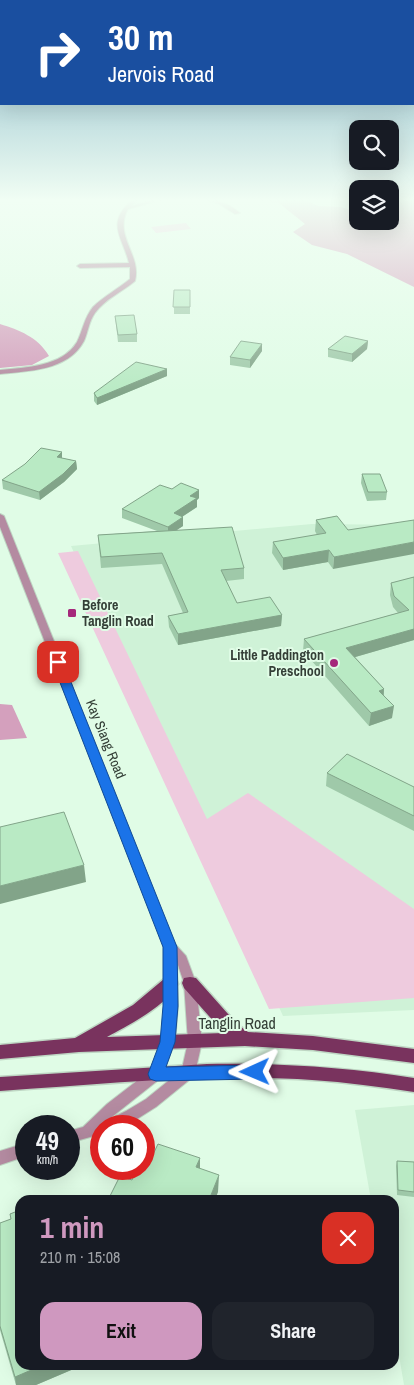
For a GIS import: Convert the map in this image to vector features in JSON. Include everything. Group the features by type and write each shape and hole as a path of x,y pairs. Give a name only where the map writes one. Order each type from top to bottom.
{"main road":[{"path":"190,983 231,1029 245,1039"},
{"path":"79,1045 146,1006 157,998 170,984"},
{"name":"Tanglin Road","path":"0,1052 79,1045 245,1039 313,1043 414,1056"},
{"path":"0,1084 156,1074 294,1072 344,1074 414,1085"}],"street":[{"path":"0,372 46,366 64,358 79,344 91,314 102,302 133,280 134,274 131,265 80,266"},
{"name":"Kay Siang Road","path":"0,516 170,947 171,1006 168,1042 156,1074"},
{"name":"Kay Siang Road","path":"170,947 182,959 190,983 195,1042 188,1073"},
{"path":"134,1115 154,1102 188,1073"},
{"path":"103,1115 156,1074"},
{"path":"0,1158 15,1153"}],"shaded area":[{"path":"367,264 414,264 414,287"},
{"path":"0,324 34,339 45,349 49,356 32,365 0,368"},
{"path":"312,524 414,525 414,1010 283,1016 71,546"},
{"path":"78,551 207,819 248,793 414,909 414,998 269,1009 58,553"},
{"path":"0,704 12,705 27,738 0,740"},
{"path":"414,1105 414,1385 404,1385 399,1356 399,1195 370,1195 355,1110"}],"building":[{"path":"174,290 190,290 190,307 173,307"},
{"path":"134,315 137,334 118,335 115,316"},
{"path":"345,336 368,341 352,354 328,349"},
{"path":"241,341 262,344 250,360 230,357"},
{"path":"136,362 167,369 97,398 94,393"},
{"path":"41,448 62,452 57,457 76,461 63,474 39,492 2,480 25,464"},
{"path":"362,474 380,474 387,492 368,492"},
{"path":"181,483 199,490 190,496 197,498 174,513 183,517 168,527 122,509 160,485 172,489"},
{"path":"337,516 348,530 414,520 414,542 334,557 329,550 283,558 273,542 326,533 316,520"},
{"path":"232,527 244,568 221,570 237,603 270,597 282,615 178,634 168,616 188,612 162,553 101,557 98,535"},
{"path":"414,577 414,629 346,648 384,689 379,691 394,706 371,713 304,639 409,610 394,596 391,583"},
{"path":"347,754 414,787 414,816 327,773"},
{"path":"64,812 84,865 0,886 0,827"},
{"path":"158,1144 200,1158 196,1167 219,1175 211,1195 110,1195 118,1180 155,1180 155,1150"},
{"path":"397,1161 414,1162 414,1192 398,1190"},
{"path":"15,1212 15,1370 31,1370 15,1377 0,1326 0,1223 11,1219 10,1214"}],"place":[{"name":"Before Tanglin Road","path":"72,613"},
{"name":"Little Paddington Preschool","path":"334,663"}],"route":[{"path":"58,662 170,947 171,1006 168,1042 156,1074 255,1072"}]}
